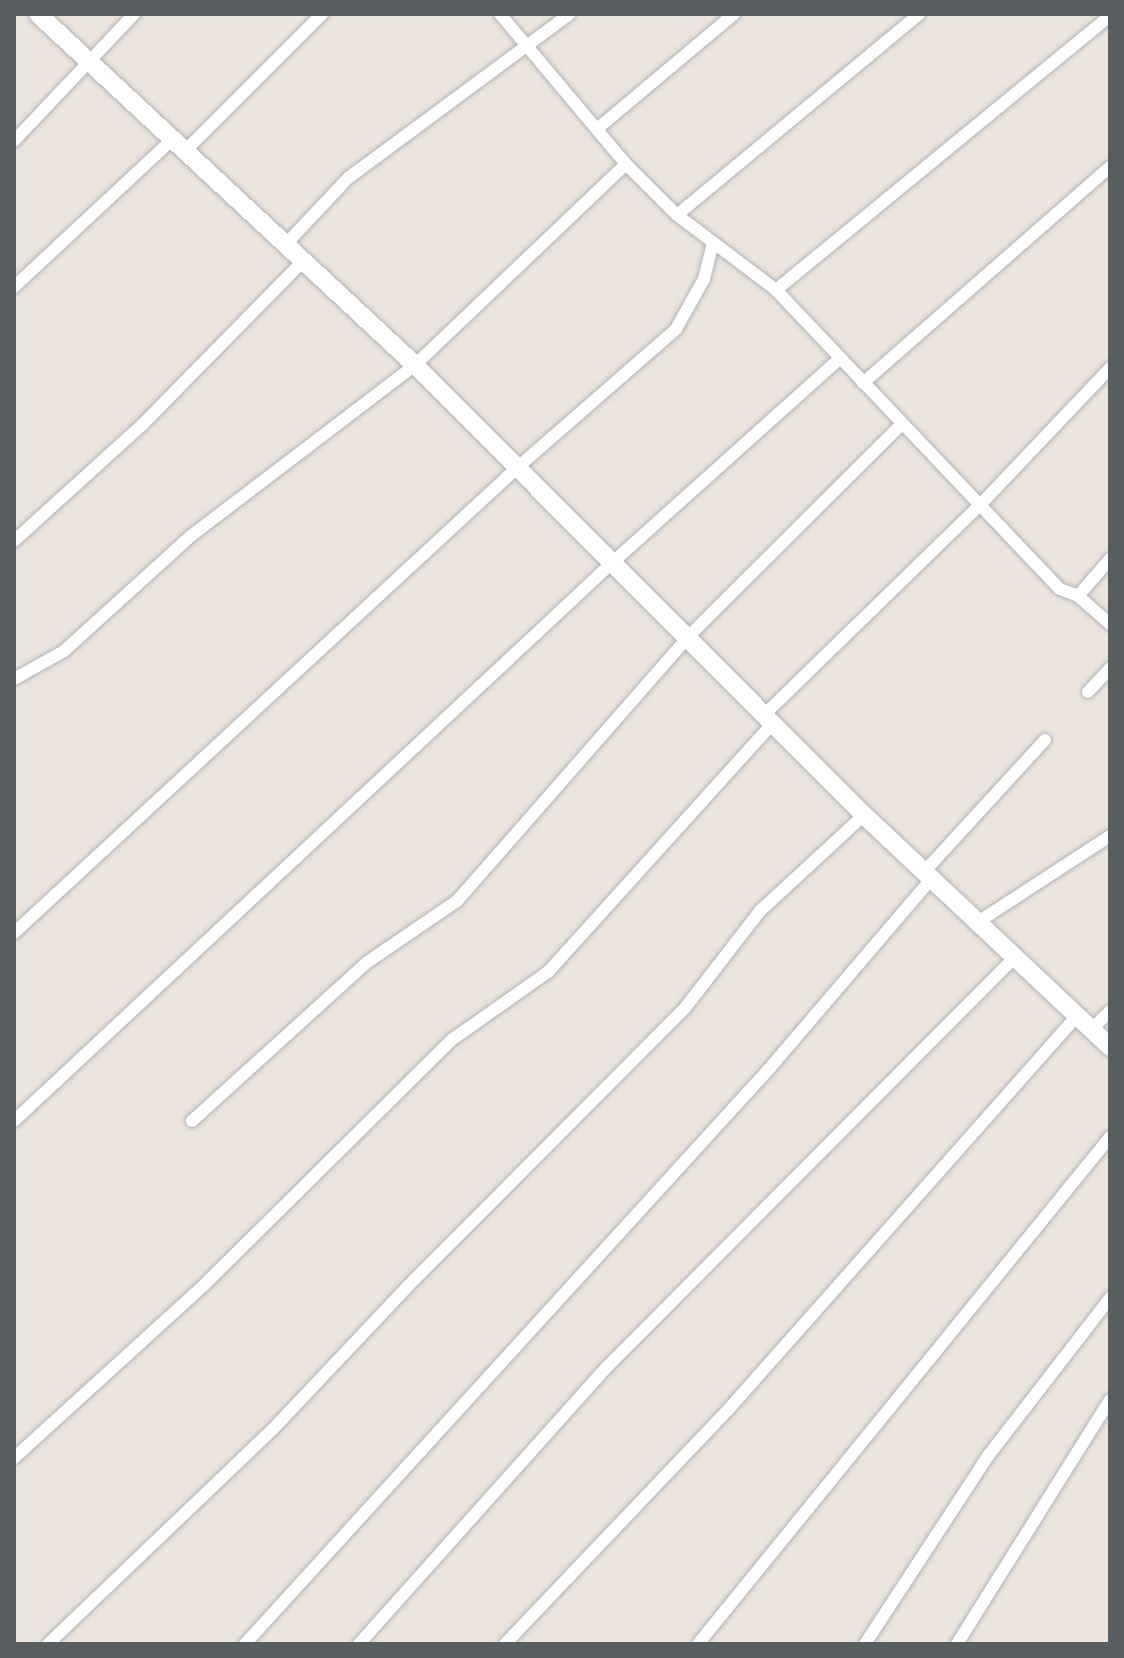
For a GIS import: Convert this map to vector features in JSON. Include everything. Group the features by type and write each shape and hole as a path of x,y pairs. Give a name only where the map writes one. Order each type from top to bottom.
{"street":[{"path":"38,14 182,142 415,365 864,815 1110,1047"},
{"path":"14,141 134,14"},
{"path":"14,287 182,142 322,14"},
{"path":"500,14 626,164 677,215 776,290 838,360 1060,589 1078,596 1110,624"},
{"path":"287,243 348,178 440,105 530,47 570,14"},
{"path":"597,129 734,14"},
{"path":"677,215 919,14"},
{"path":"776,290 1110,16"},
{"path":"14,679 64,651 192,535 415,365 626,164"},
{"path":"863,383 1110,167"},
{"path":"14,933 518,467 676,329 704,279 713,244"},
{"path":"14,541 142,425 304,260"},
{"path":"14,1121 613,562 838,360"},
{"path":"14,1458 205,1284 453,1039 548,972 770,718 1110,368"},
{"path":"192,1121 366,963 457,901 688,637 901,425"},
{"path":"1078,596 1110,559"},
{"path":"1088,692 1110,668"},
{"path":"245,1644 759,1081 1045,740"},
{"path":"48,1644 273,1429 415,1279 685,1008 760,911 864,815"},
{"path":"978,922 1110,836"},
{"path":"359,1644 604,1370 1015,957"},
{"path":"1092,1029 1110,1011"},
{"path":"505,1644 727,1411 1077,1016"},
{"path":"698,1644 1110,1137"},
{"path":"865,1644 988,1456 1110,1298"},
{"path":"957,1644 1110,1400"}]}
